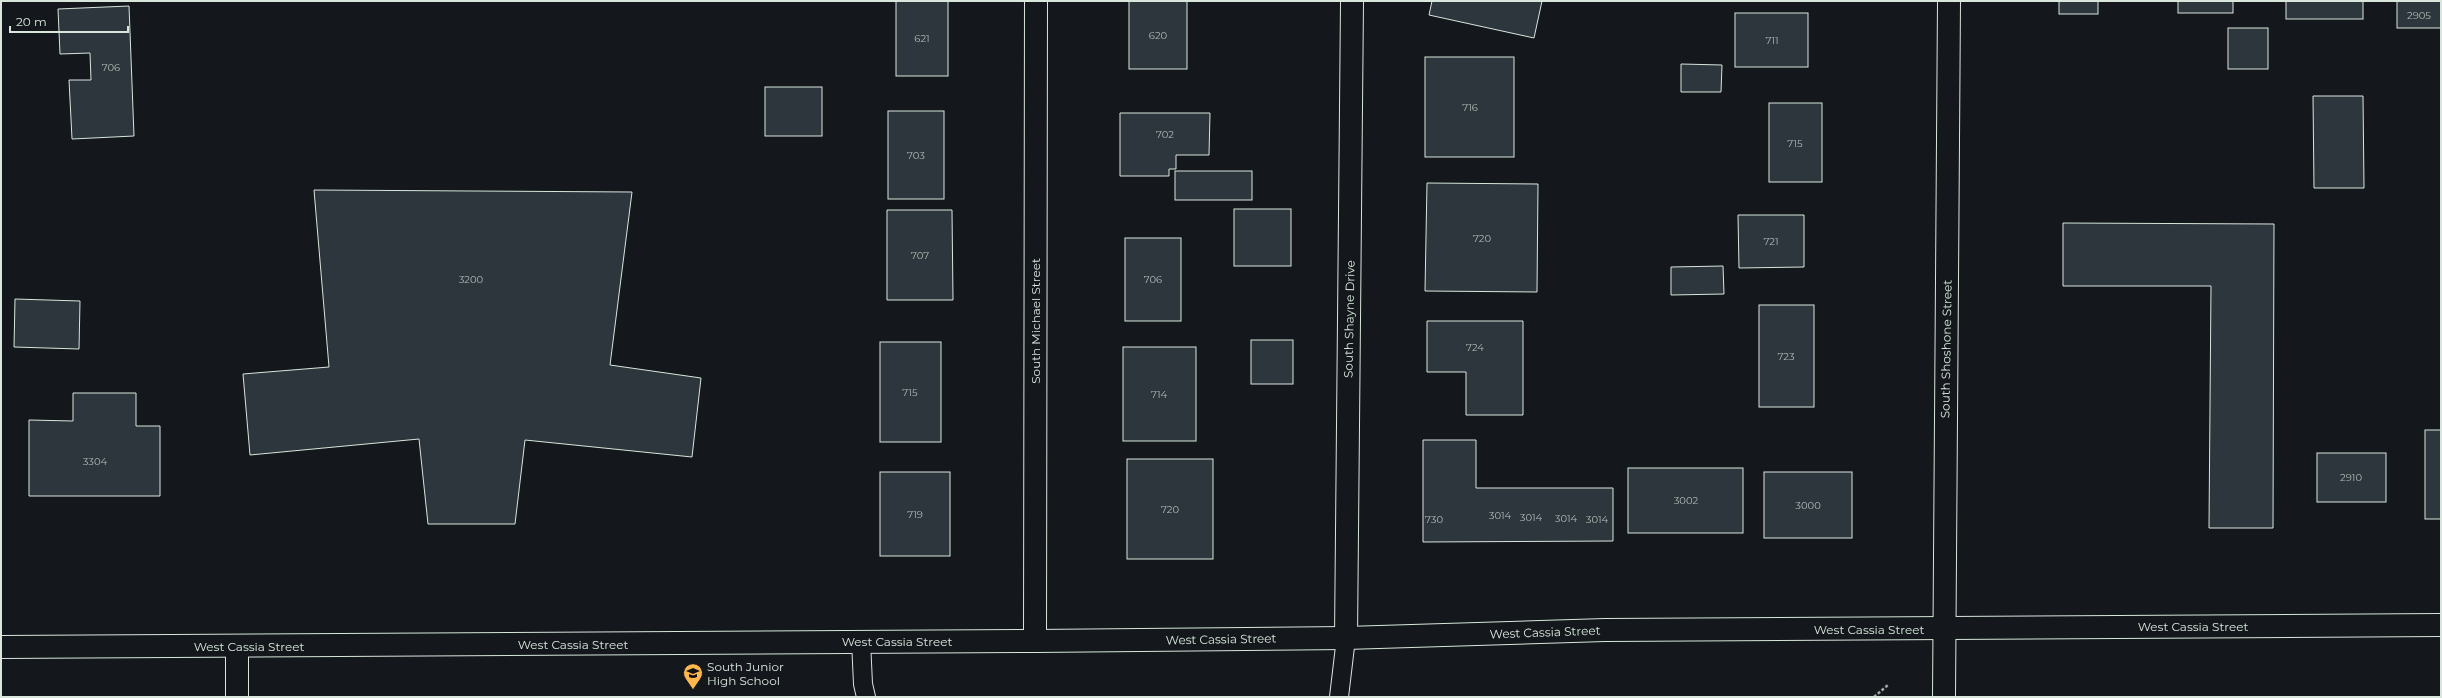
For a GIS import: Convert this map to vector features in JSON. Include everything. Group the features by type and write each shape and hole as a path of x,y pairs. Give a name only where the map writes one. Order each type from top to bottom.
{"street":[{"name":"South Michael Street","path":"1035,641 1036,1"},
{"name":"South Shayne Drive","path":"1346,638 1352,1"},
{"name":"South Shoshone Street","path":"1944,697 1949,1"},
{"name":"West Cassia Street","path":"1,647 1035,641 1346,638 1605,630 2441,625"},
{"path":"237,646 237,697"}],"lane":[{"path":"1339,697 1346,638"},
{"path":"861,641 863,684 866,697"}],"path":[{"path":"1874,697 1888,685"}],"building":[{"path":"896,1 948,1 948,76 896,76"},
{"path":"1129,1 1187,1 1187,69 1129,69"},
{"path":"1432,1 1542,1 1534,38 1429,15"},
{"path":"2059,1 2098,1 2098,14 2059,14"},
{"path":"2178,1 2233,1 2233,13 2178,13"},
{"path":"2286,1 2363,1 2363,19 2286,19"},
{"path":"2397,1 2441,1 2441,28 2397,28"},
{"path":"129,6 134,136 72,139 69,80 91,80 90,53 60,54 58,9"},
{"path":"1735,13 1808,13 1808,67 1735,67"},
{"path":"2228,28 2268,28 2268,69 2228,69"},
{"path":"1425,57 1514,57 1514,157 1425,157"},
{"path":"1681,64 1722,65 1721,92 1681,92"},
{"path":"765,87 822,87 822,136 765,136"},
{"path":"2313,96 2363,96 2364,188 2314,188"},
{"path":"1769,103 1822,103 1822,182 1769,182"},
{"path":"888,111 944,111 944,199 888,199"},
{"path":"1120,113 1210,113 1209,155 1176,155 1176,169 1169,169 1169,176 1120,176"},
{"path":"1175,171 1252,171 1252,200 1175,200"},
{"path":"1427,183 1538,184 1537,292 1425,291"},
{"path":"314,190 632,192 610,365 701,378 692,457 525,440 515,524 428,524 419,439 250,455 243,374 329,367"},
{"path":"1234,209 1291,209 1291,266 1234,266"},
{"path":"887,210 952,210 953,300 887,300"},
{"path":"1738,215 1804,215 1804,267 1739,268"},
{"path":"2063,223 2274,224 2273,528 2209,528 2211,286 2063,286"},
{"path":"1125,238 1181,238 1181,321 1125,321"},
{"path":"1723,266 1724,294 1671,295 1671,267"},
{"path":"15,299 80,301 79,349 14,347"},
{"path":"1759,305 1814,305 1814,407 1759,407"},
{"path":"1427,321 1523,321 1523,415 1466,415 1466,372 1427,372"},
{"path":"1251,340 1293,340 1293,384 1251,384"},
{"path":"880,342 941,342 941,442 880,442"},
{"path":"1123,347 1196,347 1196,441 1123,441"},
{"path":"73,393 136,393 136,426 160,426 160,496 29,496 29,420 73,421"},
{"path":"2425,430 2441,430 2441,519 2425,519"},
{"path":"1423,440 1476,440 1476,488 1613,488 1613,541 1423,542"},
{"path":"2317,453 2386,453 2386,502 2317,502"},
{"path":"1127,459 1213,459 1213,559 1127,559"},
{"path":"1628,468 1743,468 1743,533 1628,533"},
{"path":"880,472 950,472 950,556 880,556"},
{"path":"1764,472 1852,472 1852,538 1764,538"}],"place":[{"name":"South Junior High School","path":"693,690"}]}
